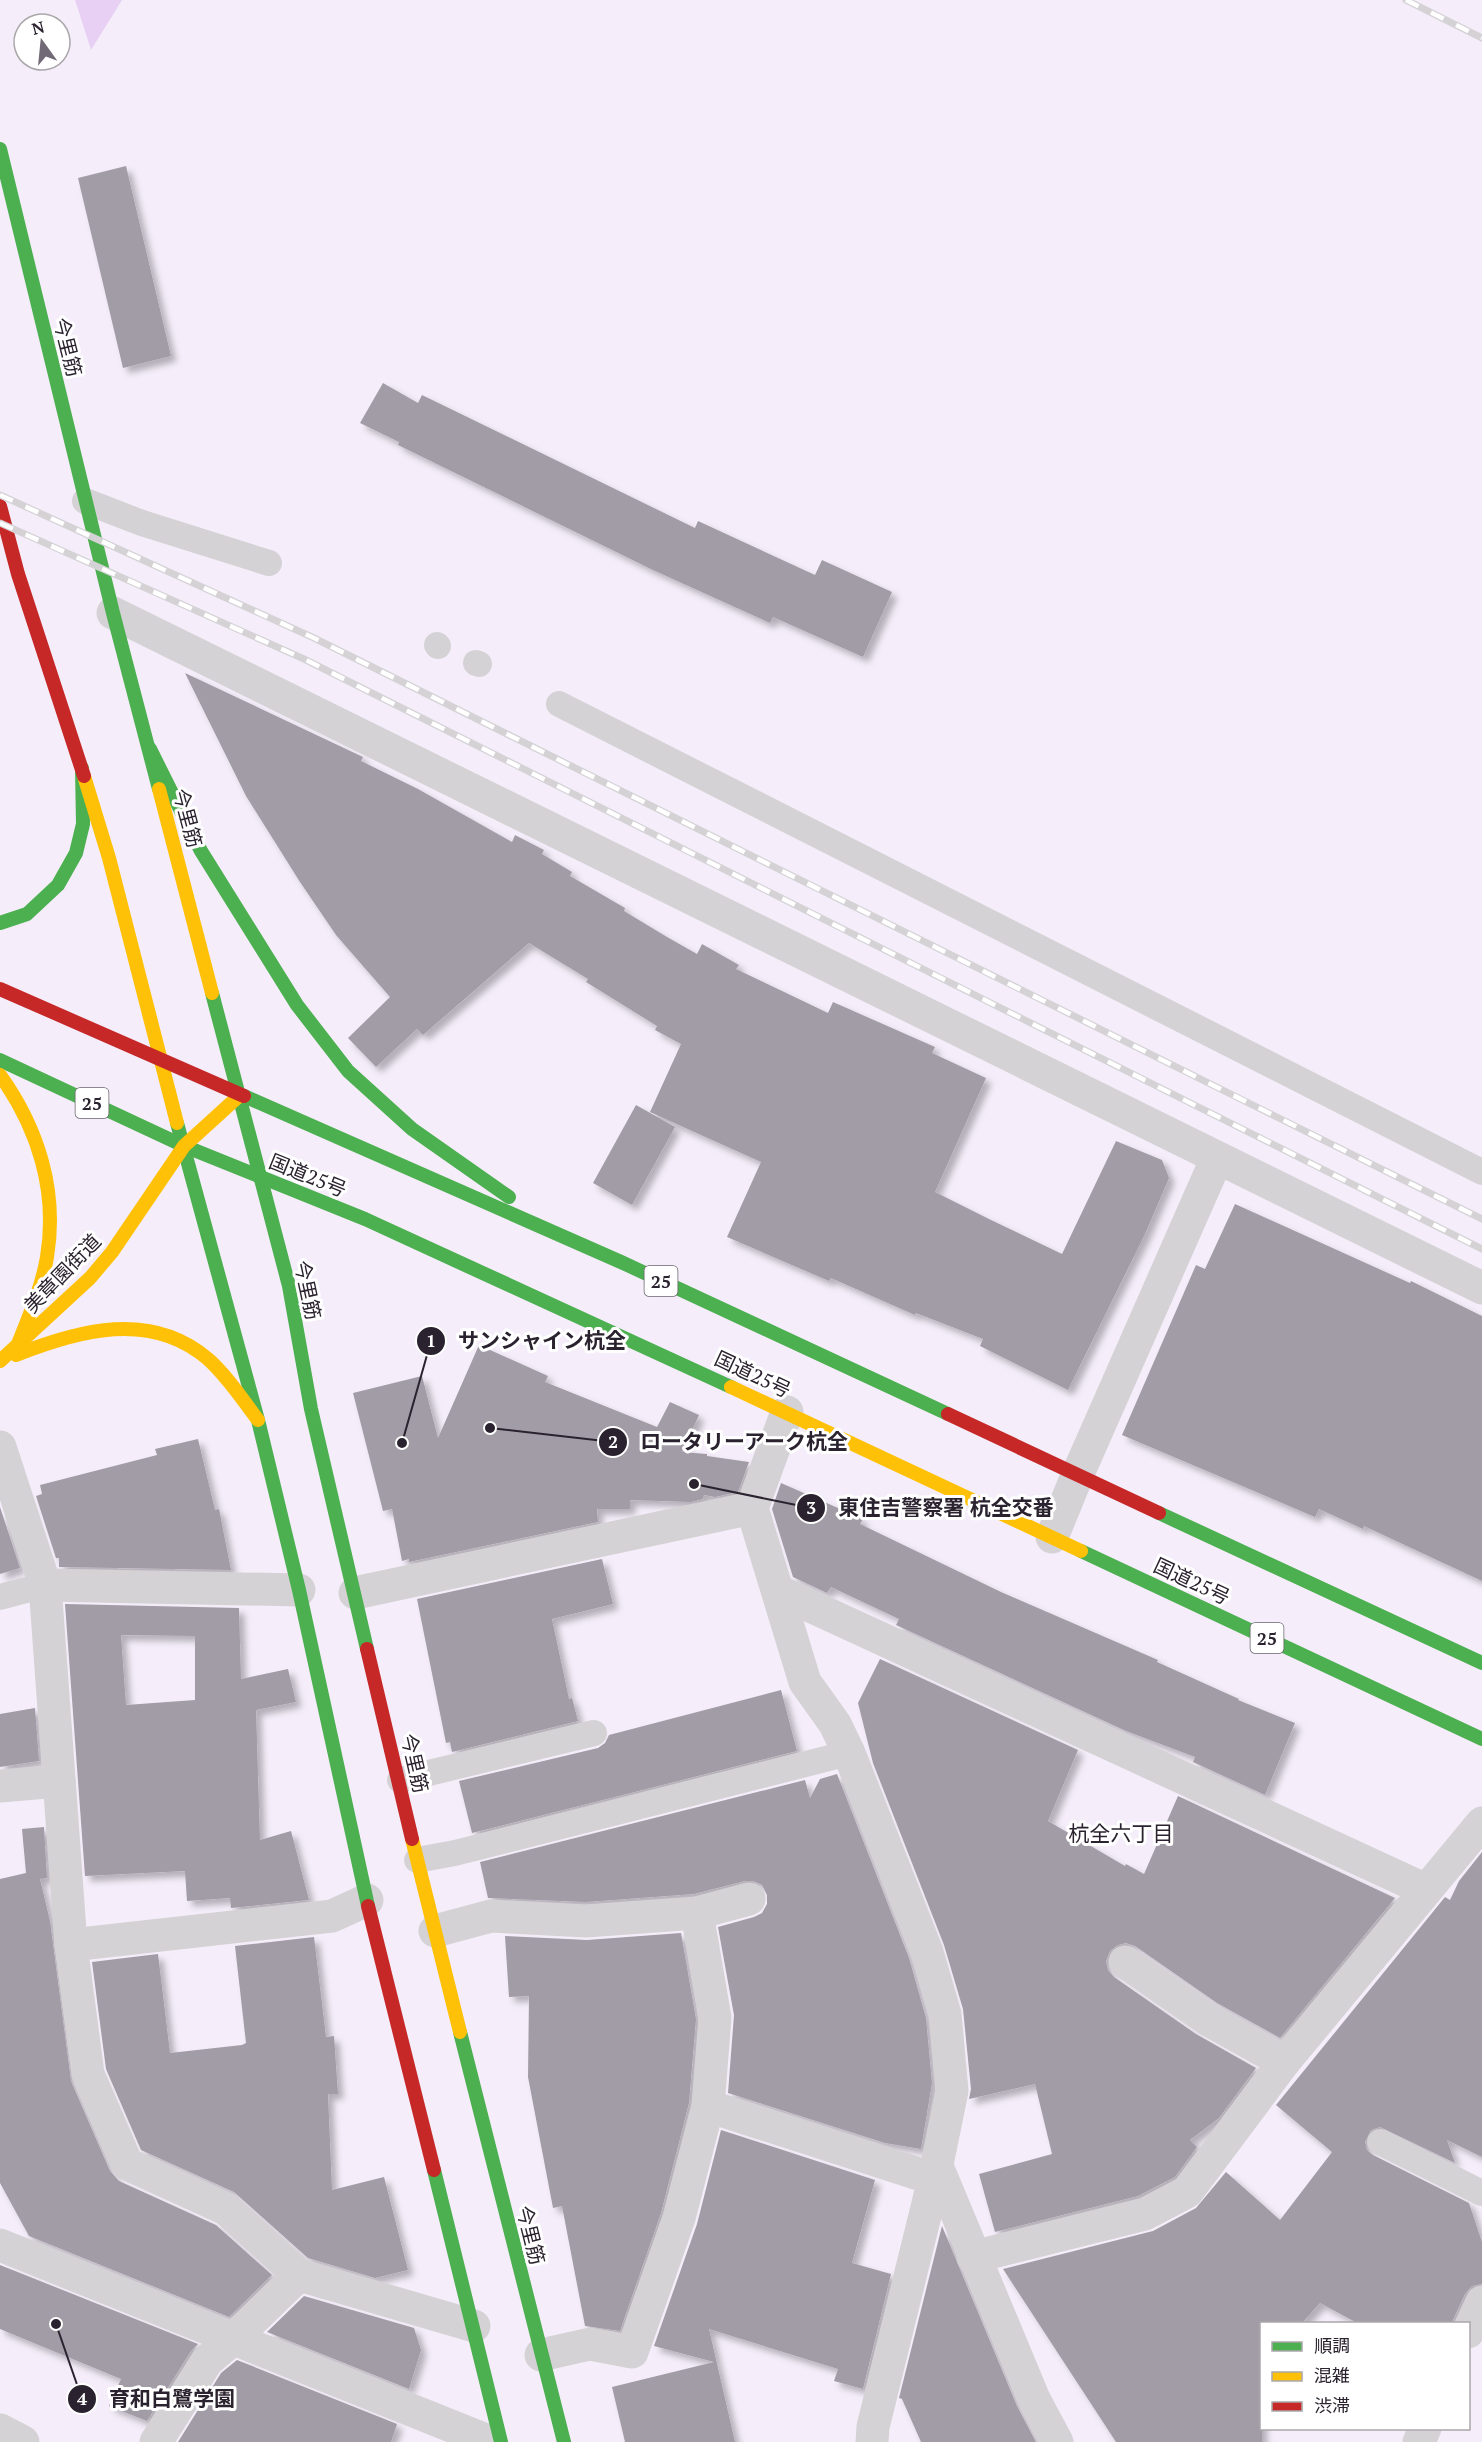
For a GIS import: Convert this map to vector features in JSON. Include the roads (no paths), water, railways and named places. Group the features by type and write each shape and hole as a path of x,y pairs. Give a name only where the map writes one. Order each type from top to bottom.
{"main road":[{"name":"今里筋","path":"0,148 113,612 290,1286 311,1408 417,1860 564,2442"},
{"path":"0,506 9,570 82,768 109,858 160,1060 258,1420 299,1590 367,1900 501,2442"},
{"path":"150,749 212,869 297,1005 348,1071 412,1129 494,1189 621,1262"},
{"path":"0,922 27,914 58,885 76,853 82,824 82,768"},
{"name":"25","path":"0,989 621,1262 1482,1663"},
{"name":"国道25号","path":"0,1060 184,1146 375,1224 787,1412 1482,1739"},
{"path":"0,1076 24,1112 38,1146 48,1186 50,1226 47,1256 37,1296 18,1344"},
{"name":"美章園街道","path":"0,1361 90,1278 112,1252 184,1146 240,1095"},
{"path":"0,1361 38,1345 81,1331 114,1327 158,1332 183,1341 202,1354 223,1375 258,1420"}],"street":[{"path":"113,612 1482,1288"},
{"path":"1052,1537 1217,1158"},
{"path":"787,1412 752,1508 805,1682 835,1724 849,1753 927,1952 945,2014 952,2091 936,2172 873,2427 872,2442"},
{"path":"0,1447 45,1585 71,1945 88,2074 127,2164 226,2210 299,2275 474,2326"},
{"path":"355,1593 752,1508"},
{"path":"45,1585 299,1590"},
{"path":"778,1591 1426,1890"},
{"path":"0,1786 59,1782"},
{"path":"974,2257 1145,2214 1187,2192 1284,2062 1482,1823"},
{"path":"435,1931 491,1916 586,1921 697,1912 749,1899"},
{"path":"71,1945 332,1916 367,1900"},
{"path":"541,2355 590,2344 632,2352 679,2218 708,2106 715,2018 697,1912"},
{"path":"1125,1962 1208,2019 1284,2062"},
{"path":"708,2106 936,2172 1034,2399 1058,2442"},
{"path":"0,2245 491,2442"},
{"path":"156,2442 207,2361 299,2275"},
{"path":"1470,2328 1482,2302"},
{"path":"0,2430 23,2442"}],"lane":[{"path":"85,501 142,523 270,563"},
{"path":"559,704 1482,1172"},
{"path":"0,1597 45,1585"},
{"path":"400,1780 594,1733"},
{"path":"417,1860 456,1853 849,1753"},
{"path":"1380,2142 1482,2193"}],"railway":[{"path":"1406,0 1482,38"},
{"path":"0,495 314,638 1482,1219"},
{"path":"0,523 304,659 1482,1249"}],"place":[{"name":"ロータリーアーク杭全","path":"490,1428"},
{"name":"サンシャイン杭全","path":"402,1443"},
{"name":"東住吉警察署 杭全交番","path":"694,1484"},
{"name":"育和白鷺学園","path":"56,2324"}],"district":[{"name":"杭全六丁目","path":"1121,1833"}]}
